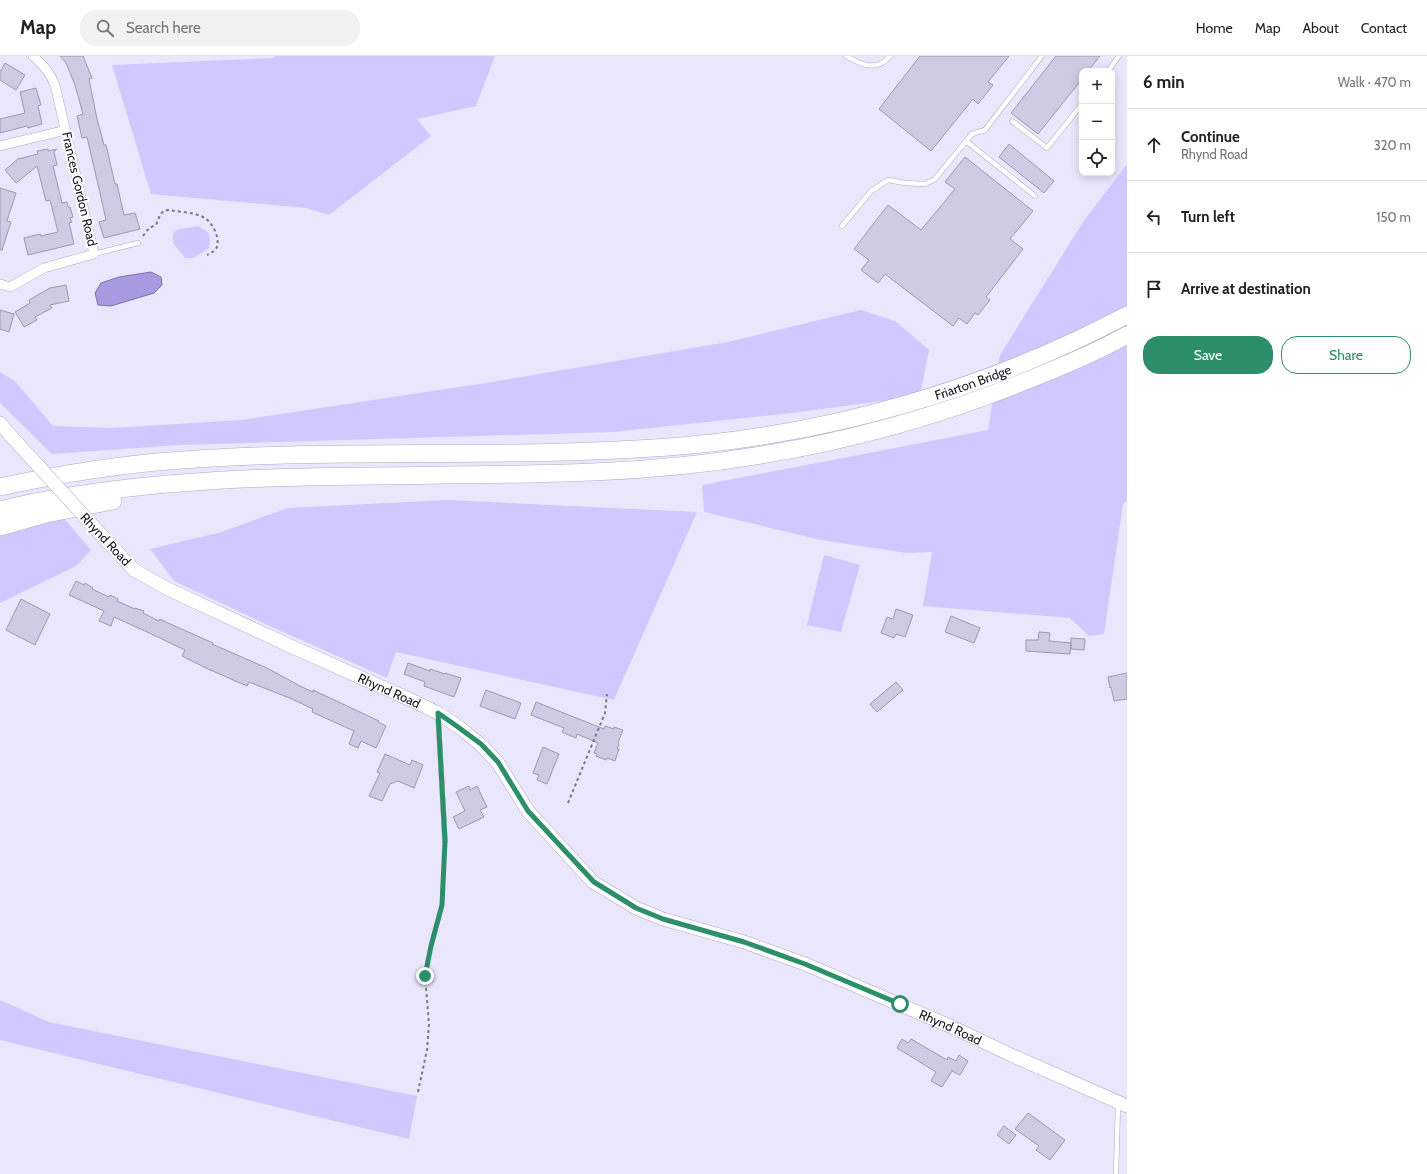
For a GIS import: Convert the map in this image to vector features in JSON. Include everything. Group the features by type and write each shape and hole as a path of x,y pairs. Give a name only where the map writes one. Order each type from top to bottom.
{"highway":[{"name":"Friarton Bridge","path":"0,487 105,468 182,460 325,454 596,451 680,446 785,433 892,408 986,378 1079,339 1127,315"},
{"name":"Friarton Bridge","path":"235,479 296,476 594,472 699,463 773,453 815,445 895,426 1002,391 1072,362 1127,336"},
{"path":"0,510 86,493 150,485 235,479"},
{"path":"0,527 46,514 98,503 235,479"}],"street":[{"name":"Frances Gordon Road","path":"0,284 10,287 44,268 94,254 57,91 51,75 33,56"},
{"path":"0,146 66,130"},
{"name":"Rhynd Road","path":"0,423 134,570 168,588 438,713 481,744 498,762 528,811 594,882 636,908 663,919 744,942 805,964 950,1026 1011,1055 1123,1104"}],"lane":[{"path":"846,56 857,62 875,66 884,62 890,56"},
{"path":"842,226 871,191 888,180 925,184 935,179 972,134 985,130 1042,56"},
{"path":"1110,68 1120,56"},
{"path":"1012,121 1047,148 1079,108"},
{"path":"966,141 1035,196"},
{"path":"94,254 138,244"},
{"path":"438,713 445,841"},
{"path":"1116,1174 1123,1104"}],"path":[{"path":"138,244 149,228 156,225 160,215 164,211 168,210 202,216 209,222 217,236 217,247 214,251 207,255"},
{"path":"568,803 605,713 607,694"},
{"path":"418,1092 427,1050 429,1024 425,976 442,905 445,841"}],"shaded area":[{"path":"275,56 495,56 476,106 417,119 431,136 329,215 306,208 151,194 112,65 273,58"},
{"path":"1127,164 1127,501 1123,504 1104,634 1089,636 1070,618 923,606 932,552 907,553 821,540 704,512 702,485 988,430 1000,355 1083,222"},
{"path":"198,226 209,233 209,248 194,258 185,258 173,243 173,233 179,229"},
{"path":"151,272 161,277 162,285 154,293 111,306 98,305 95,293 101,283 119,277"},
{"path":"861,310 895,321 929,350 920,396 792,413 613,432 180,445 52,454 0,403 0,372 15,381 53,426 112,428 241,420 492,382 728,342"},
{"path":"448,500 697,512 614,700 396,652 387,678 274,628 174,581 150,549 218,533 288,508"},
{"path":"62,516 91,550 76,566 0,603 0,536"},
{"path":"824,555 860,565 841,632 807,625"},
{"path":"0,1000 49,1022 417,1096 409,1139 0,1040"}],"building":[{"path":"60,56 83,56 92,78 89,79 97,119 104,145 106,145 115,184 117,184 124,215 135,213 140,229 104,238 99,222 106,220 87,137 82,138 77,116 83,114 75,85 66,63"},
{"path":"920,56 1009,56 988,82 993,85 978,104 973,99 931,151 879,109"},
{"path":"1056,56 1100,56 1090,68 1079,68 1079,83 1038,134 1011,113"},
{"path":"5,63 25,75 16,90 0,80 0,72"},
{"path":"36,88 41,105 38,106 42,124 0,133 0,119 25,113 20,92"},
{"path":"1009,144 1054,181 1044,193 999,157"},
{"path":"48,149 48,151 57,149 54,152 57,165 53,166 62,203 67,202 73,217 70,218 72,222 69,223 74,244 28,255 24,238 58,232 50,200 46,201 37,166 16,183 5,170 18,159 38,154 37,151"},
{"path":"965,157 1033,211 1010,239 1023,249 986,297 990,300 978,315 975,313 967,324 959,318 953,326 885,274 878,283 861,270 869,260 854,249 888,205 921,230 955,189 945,182"},
{"path":"0,188 16,193 7,221 11,222 2,250 0,250"},
{"path":"66,285 69,301 50,305 52,308 35,317 37,320 24,327 15,312 30,303 29,300 50,288"},
{"path":"0,310 14,314 9,332 0,329"},
{"path":"76,581 84,585 85,583 93,588 92,589 109,597 110,595 118,599 117,601 135,609 144,611 143,613 159,621 160,619 213,643 212,644 267,668 302,687 313,692 313,690 379,721 378,722 386,726 376,748 361,741 358,748 349,744 354,731 312,712 313,709 292,699 249,682 247,686 208,669 182,656 185,650 145,631 114,617 111,626 99,621 104,611 69,595"},
{"path":"21,599 50,614 35,645 6,630"},
{"path":"896,609 913,615 905,637 896,634 894,638 881,633 887,617 893,619"},
{"path":"951,616 980,628 974,643 945,632"},
{"path":"1039,632 1050,633 1049,641 1071,643 1070,654 1026,651 1026,640 1038,640"},
{"path":"1071,638 1085,639 1084,650 1071,649"},
{"path":"408,663 430,671 430,669 461,678 454,697 424,686 425,682 404,674"},
{"path":"1127,673 1127,699 1114,701 1108,677"},
{"path":"896,682 903,690 877,712 870,704"},
{"path":"486,690 521,703 515,719 480,706"},
{"path":"536,702 604,729 605,726 623,730 618,743 617,749 619,749 615,761 607,758 606,760 596,756 597,754 594,753 598,743 577,734 576,738 562,732 564,728 531,715"},
{"path":"543,747 559,754 547,784 537,780 539,775 533,773"},
{"path":"385,754 410,765 412,760 423,765 414,788 398,781 390,784 382,801 369,796 380,773 377,772"},
{"path":"469,786 470,790 477,786 487,807 480,810 484,817 459,829 453,817 465,811 456,792"},
{"path":"902,1039 908,1043 911,1039 947,1060 948,1057 956,1061 959,1055 968,1061 960,1075 952,1071 942,1087 931,1081 936,1072 897,1048"},
{"path":"1028,1113 1065,1140 1050,1160 1036,1150 1039,1146 1015,1129"},
{"path":"1004,1126 1016,1135 1009,1144 997,1135"}],"route":[{"path":"425,976 442,905 445,841 438,713 481,744 498,762 528,811 594,882 636,908 663,919 744,942 805,964 861,989 900,1004"}]}
